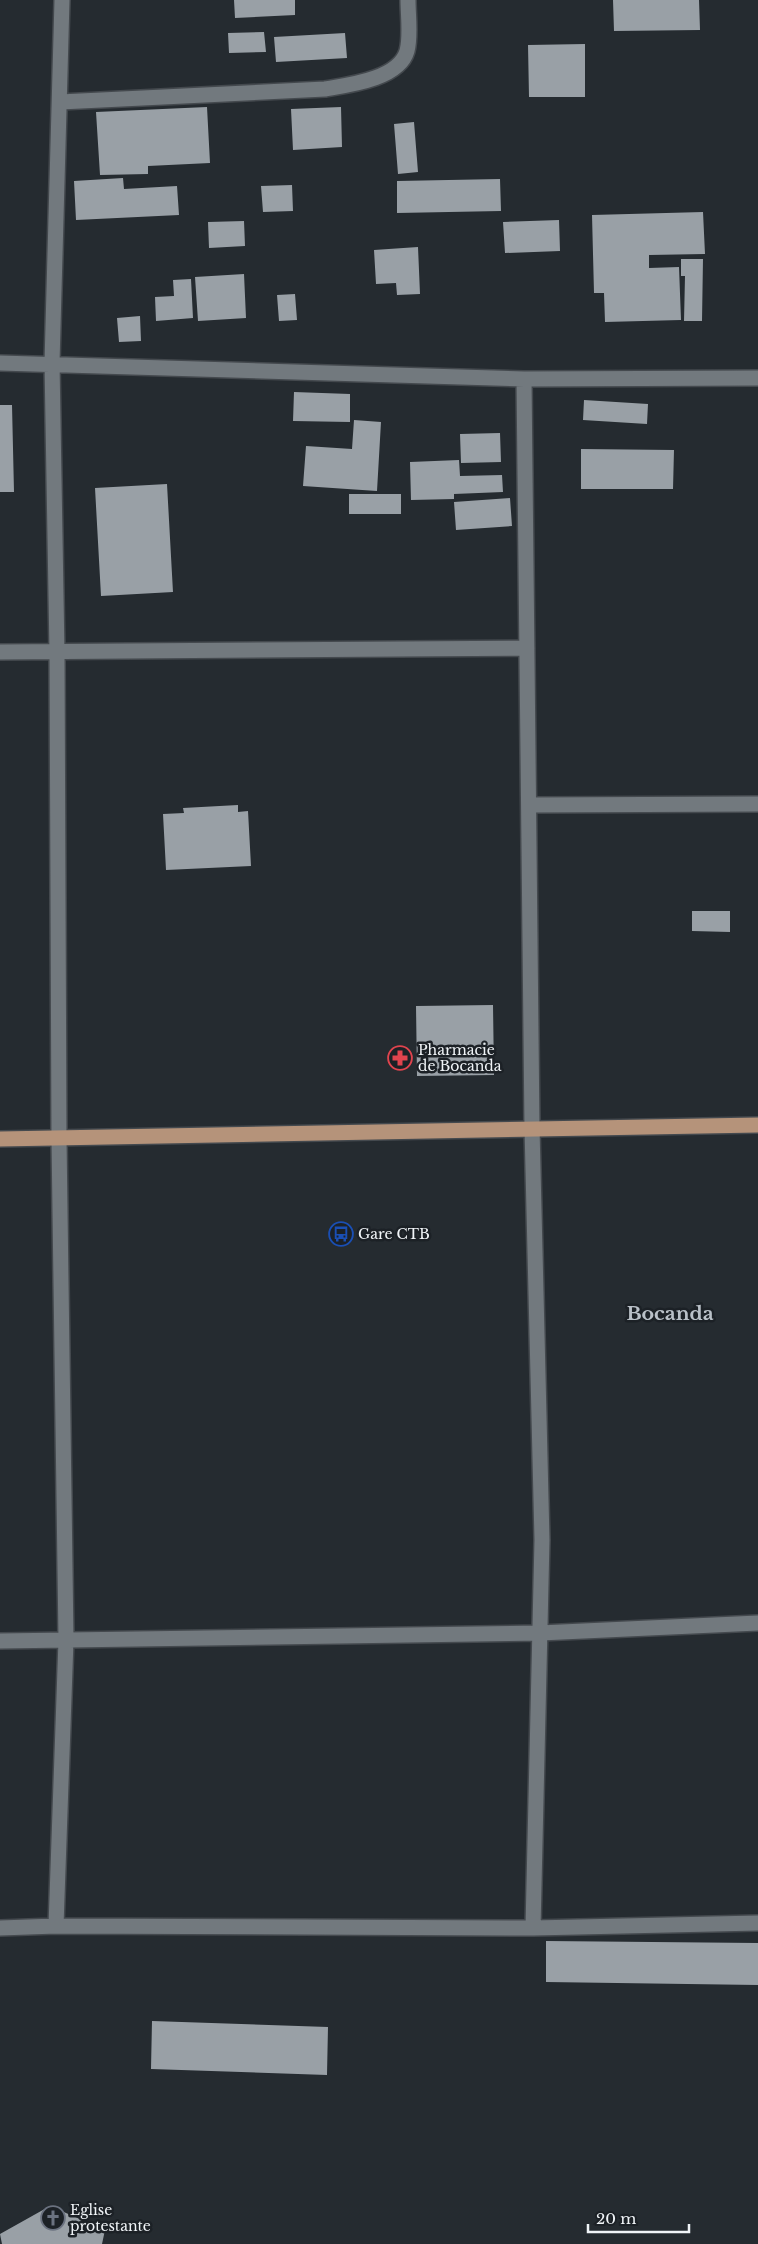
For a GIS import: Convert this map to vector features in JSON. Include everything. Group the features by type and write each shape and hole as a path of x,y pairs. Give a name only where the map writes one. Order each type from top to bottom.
{"main road":[{"path":"0,1139 758,1125"}],"street":[{"path":"56,1926 66,1640 59,1139 57,653 52,363 62,0"},
{"path":"60,102 325,88 357,84 381,75 397,66 404,59 408,49 408,0"},
{"path":"0,363 52,363 524,379 758,378"},
{"path":"524,379 532,1128 542,1540 533,1928"},
{"path":"0,652 527,648"},
{"path":"530,805 758,804"},
{"path":"0,1641 540,1633 758,1623"},
{"path":"0,1928 56,1926 533,1928 758,1923"}],"building":[{"path":"234,0 295,0 295,15 235,18"},
{"path":"613,0 699,0 700,30 614,31"},
{"path":"264,32 266,52 229,53 228,33"},
{"path":"345,33 347,58 276,62 274,37"},
{"path":"585,44 585,97 529,97 528,45"},
{"path":"207,107 210,163 148,166 148,174 100,175 96,112"},
{"path":"341,107 342,147 293,150 291,109"},
{"path":"414,122 418,172 398,174 394,124"},
{"path":"123,178 124,189 177,186 179,215 76,220 74,181"},
{"path":"500,179 501,211 397,213 397,181"},
{"path":"292,185 293,211 263,212 261,186"},
{"path":"703,212 705,254 649,255 649,268 679,267 681,320 605,322 604,293 594,293 592,215"},
{"path":"559,220 560,251 505,253 503,222"},
{"path":"244,221 245,246 209,248 208,222"},
{"path":"418,247 420,294 397,295 396,283 376,284 374,250"},
{"path":"681,259 703,259 702,321 684,321 685,276 681,276"},
{"path":"244,274 246,318 198,321 195,277"},
{"path":"191,279 193,318 156,321 155,297 174,296 173,280"},
{"path":"295,294 297,320 279,321 277,295"},
{"path":"140,316 141,341 119,342 117,318"},
{"path":"294,392 350,394 350,422 293,421"},
{"path":"584,400 648,404 647,424 583,420"},
{"path":"0,405 12,405 14,492 0,492"},
{"path":"354,420 381,422 377,491 303,486 306,446 352,449"},
{"path":"500,433 501,462 461,463 460,434"},
{"path":"581,449 674,450 673,489 581,489"},
{"path":"459,460 460,476 502,475 503,492 454,494 454,499 411,500 410,462"},
{"path":"167,484 173,592 101,596 95,488"},
{"path":"349,494 401,494 401,514 349,514"},
{"path":"510,498 512,526 456,530 454,502"},
{"path":"238,805 238,812 248,811 251,866 166,870 163,814 184,813 183,808"},
{"path":"692,911 730,911 730,932 692,931"},
{"path":"493,1005 494,1075 417,1076 416,1006"},
{"path":"546,1941 758,1943 758,1985 546,1982"},
{"path":"152,2021 328,2027 327,2075 151,2069"},
{"name":"Eglise protestante","path":"50,2206 105,2230 102,2244 2,2244 0,2234"}],"place":[{"name":"Pharmacie de Bocanda","path":"400,1058"},
{"name":"Gare CTB","path":"341,1234"},
{"name":"Eglise protestante","path":"53,2218"}],"district":[{"name":"Bocanda","path":"670,1313"}]}
